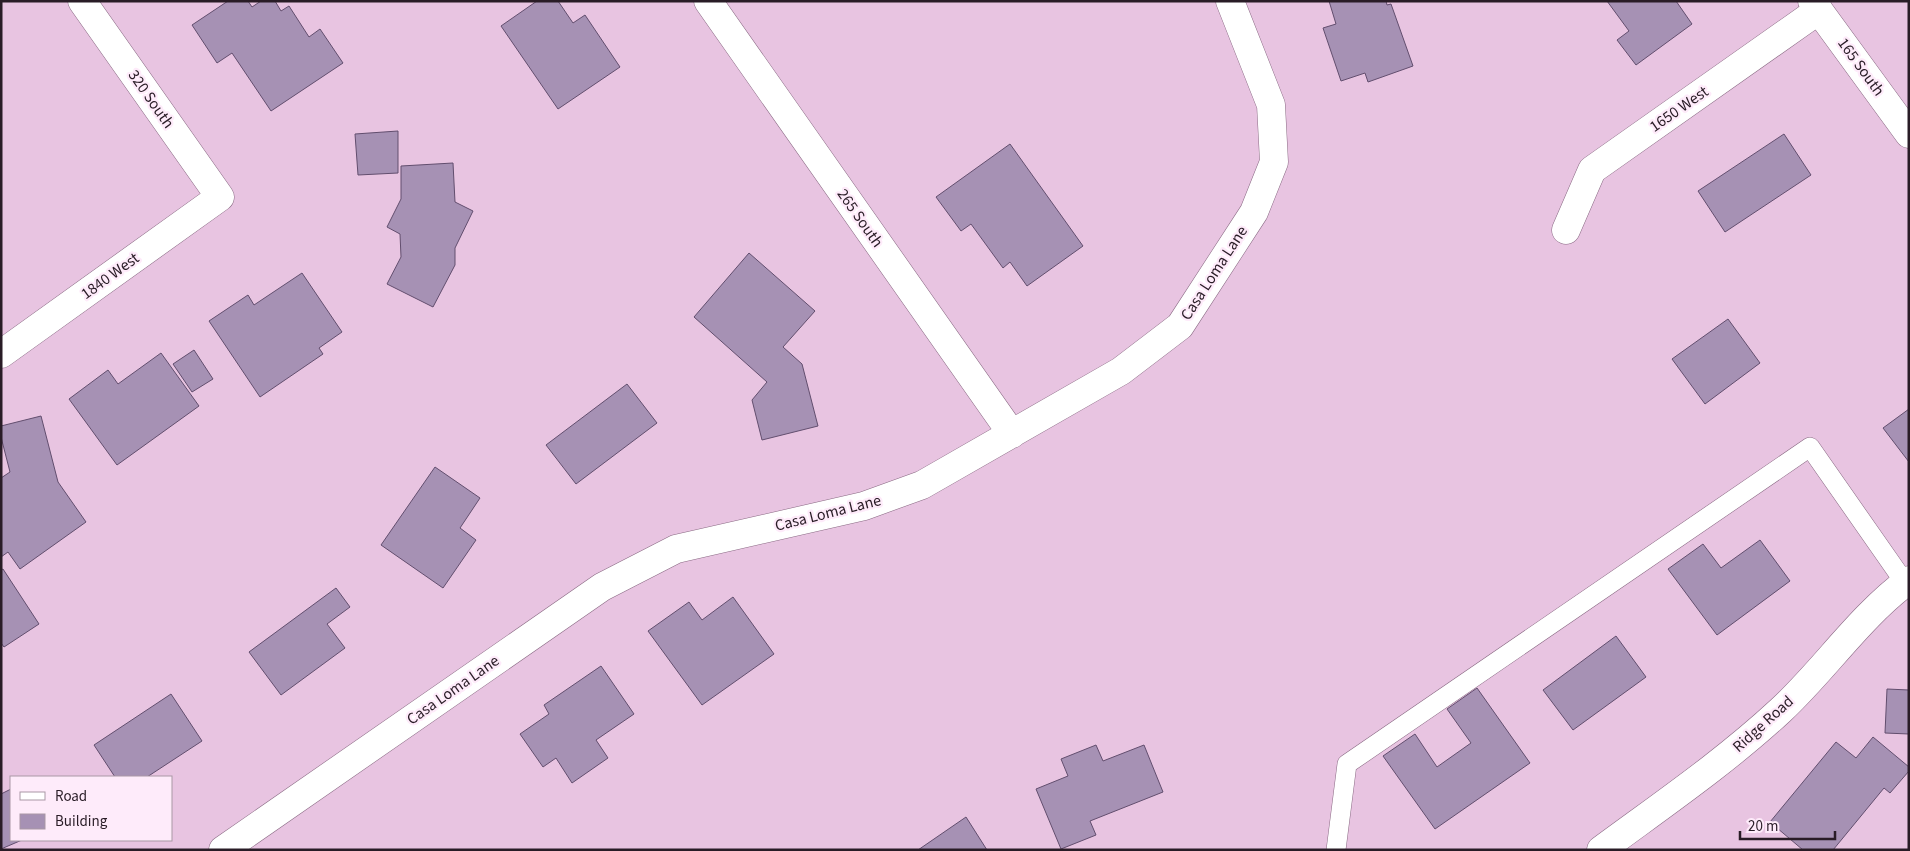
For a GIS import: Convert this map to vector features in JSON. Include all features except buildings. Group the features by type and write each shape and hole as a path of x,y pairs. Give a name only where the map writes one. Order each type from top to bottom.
{"street":[{"name":"320 South","path":"82,1 220,198"},
{"name":"265 South","path":"708,1 1012,434"},
{"name":"Casa Loma Lane","path":"223,850 602,587 676,549 864,506 922,485 1121,371 1180,326 1254,212 1274,162 1271,105 1230,1"},
{"name":"165 South","path":"1815,6 1909,134"},
{"name":"1650 West","path":"1566,230 1592,170 1815,6"},
{"name":"1840 West","path":"1,354 220,198"},
{"name":"Ridge Road","path":"1601,850 1723,760 1781,710 1870,615 1907,582"}],"lane":[{"path":"1336,850 1347,764 1810,447 1907,582"}]}
